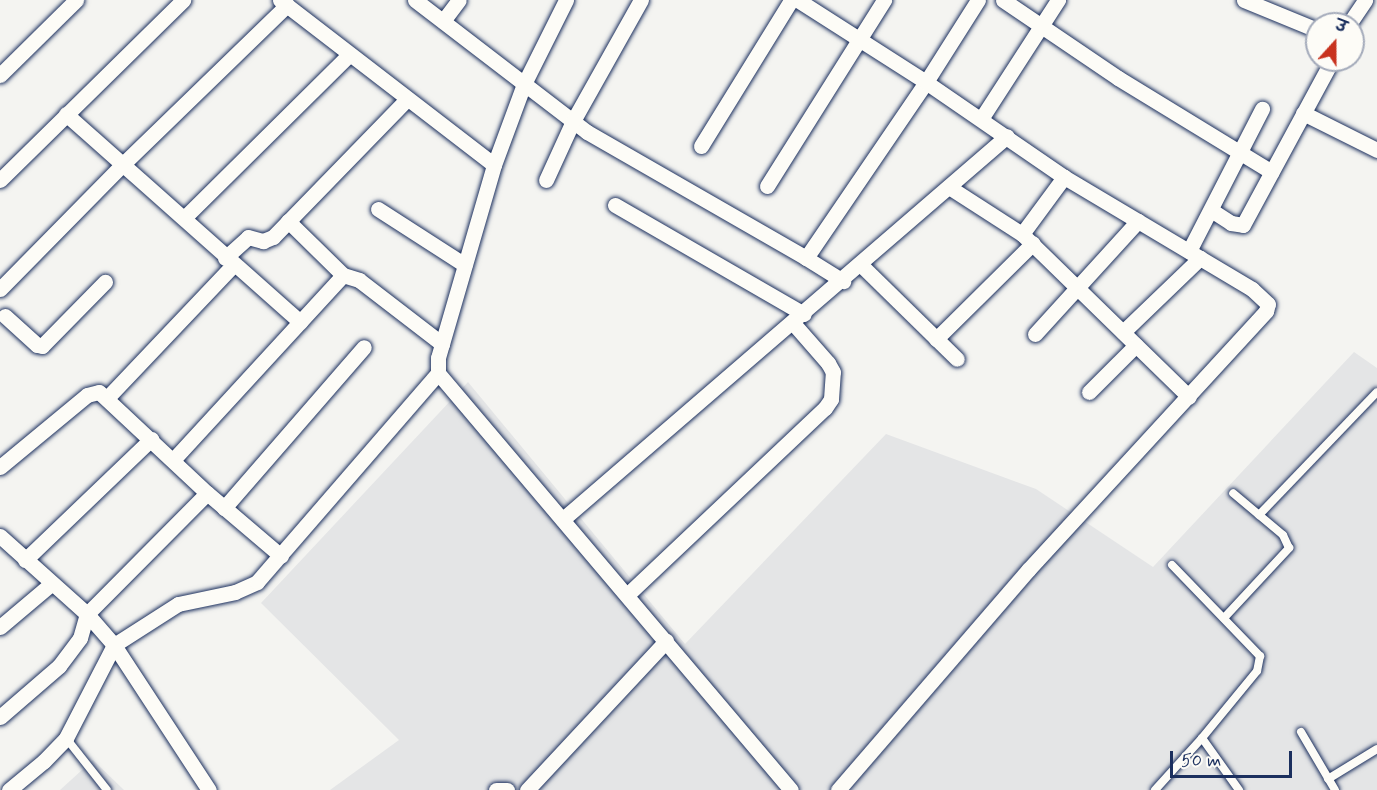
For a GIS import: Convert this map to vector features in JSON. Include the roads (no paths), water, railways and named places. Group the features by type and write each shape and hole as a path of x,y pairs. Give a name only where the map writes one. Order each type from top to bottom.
{"street":[{"path":"0,75 76,0"},
{"path":"0,180 183,0"},
{"path":"415,0 587,132 843,281"},
{"path":"443,21 459,0"},
{"path":"566,0 524,84 494,165 442,344 437,364 438,373 791,790"},
{"path":"546,180 573,121 641,0"},
{"path":"701,146 791,0"},
{"path":"798,0 926,82 1064,177 1252,289 1268,304 1266,311 1028,570 838,790"},
{"path":"767,186 885,0"},
{"path":"806,258 926,82 978,0"},
{"path":"1003,0 1118,78 1272,172"},
{"path":"981,119 1058,0"},
{"path":"1244,0 1305,25"},
{"path":"0,289 122,165 292,4 349,55 494,165"},
{"path":"184,218 349,55"},
{"path":"1210,210 1231,223 1243,225 1326,72"},
{"path":"107,398 229,262 248,237 268,241 407,99"},
{"path":"1123,333 1194,255 1210,210 1241,154 1262,109"},
{"path":"1303,113 1377,150"},
{"path":"66,114 184,218 229,262 300,322"},
{"path":"563,519 843,281 1007,136"},
{"path":"936,339 1028,238 1064,177"},
{"path":"949,187 1028,238 1188,397"},
{"path":"615,205 798,319 832,372 831,399 825,408 627,595"},
{"path":"378,209 465,265"},
{"path":"288,221 343,274 359,280 442,344"},
{"path":"1035,333 1138,221"},
{"path":"861,265 957,359"},
{"path":"173,460 343,274"},
{"path":"2,318 37,345 42,346 105,282"},
{"path":"1089,392 1136,345"},
{"path":"224,508 364,347"},
{"path":"9,790 44,761 66,738 114,645 178,604 247,588 257,582 438,373"},
{"path":"0,467 92,391 99,392 207,494 281,556"},
{"path":"25,560 151,439"},
{"path":"0,717 48,677 71,653 80,638 87,614 207,494"},
{"path":"0,536 87,614 114,645 209,790"},
{"path":"0,627 51,584"},
{"path":"527,790 666,641"},
{"path":"496,790 507,790"}],"lane":[{"path":"1259,515 1377,392"},
{"path":"1224,618 1289,548 1283,535 1233,493"},
{"path":"1155,790 1202,738 1260,663 1260,656 1254,648 1172,565"},
{"path":"1301,732 1335,790"},
{"path":"66,738 107,790"},
{"path":"1202,738 1239,790"},
{"path":"1328,779 1377,749"}]}
